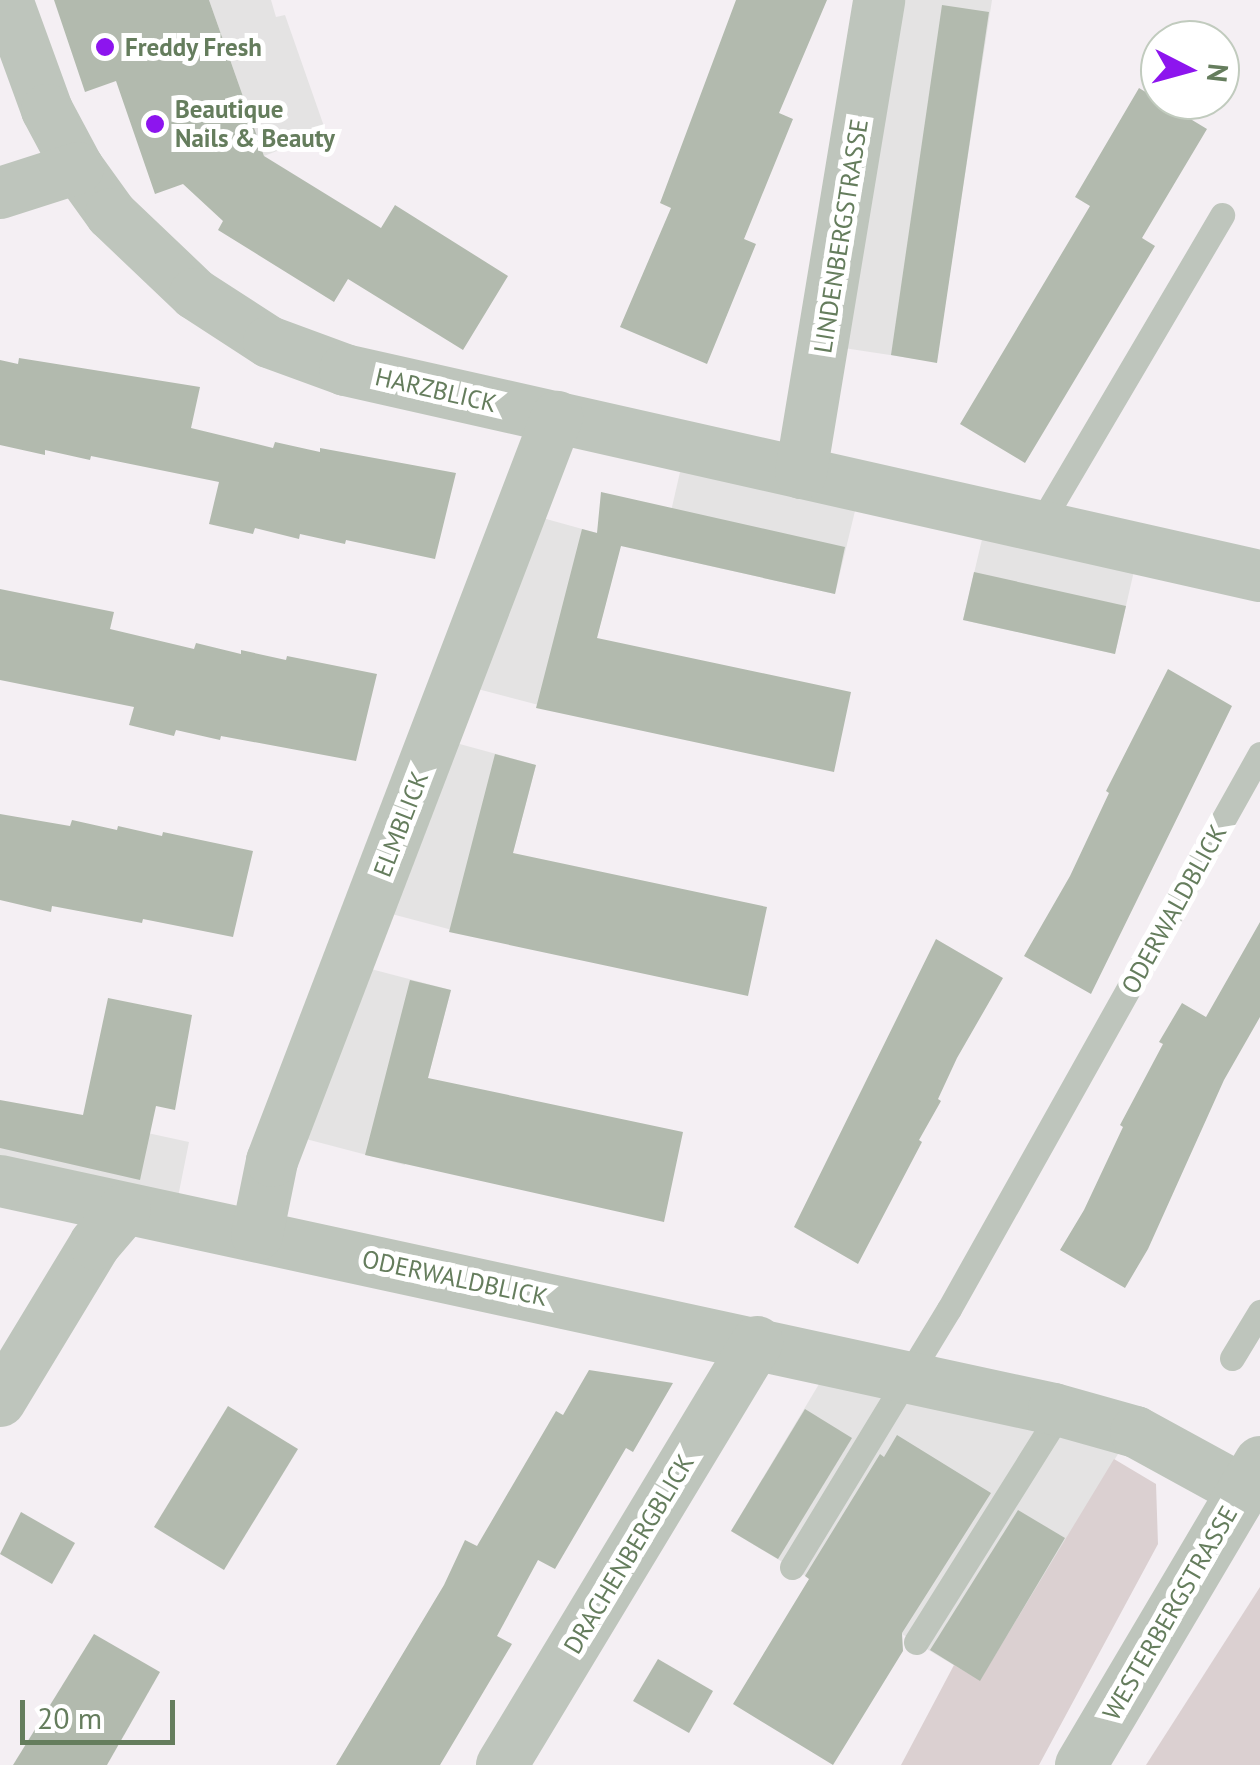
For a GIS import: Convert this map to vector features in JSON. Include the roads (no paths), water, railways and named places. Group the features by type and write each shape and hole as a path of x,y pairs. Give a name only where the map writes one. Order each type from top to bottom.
{"street":[{"name":"HARZBLICK","path":"7,0 47,110 78,168 112,214 154,259 196,294 269,342 345,370 1260,576"},
{"name":"LINDENBERGSTRASSE","path":"802,472 879,0"},
{"path":"0,192 78,168"},
{"name":"ELMBLICK","path":"257,1235 272,1161 557,417"},
{"name":"ODERWALDBLICK","path":"0,1181 757,1342 1060,1411 1136,1432 1251,1476"},
{"path":"0,1401 95,1244 125,1208"},
{"name":"DRACHENBERGBLICK","path":"502,1765 757,1342"},
{"name":"WESTERBERGSTRASSE","path":"1081,1765 1251,1476"}],"lane":[{"path":"1039,526 1222,215"},
{"name":"ODERWALDBLICK","path":"910,1376 1260,754"},
{"path":"1232,1358 1260,1312"},
{"path":"792,1567 910,1376"},
{"path":"916,1642 1060,1411"}],"place":[{"name":"Freddy Fresh","path":"105,47"},
{"name":"Beautique Nails & Beauty","path":"155,124"}]}
